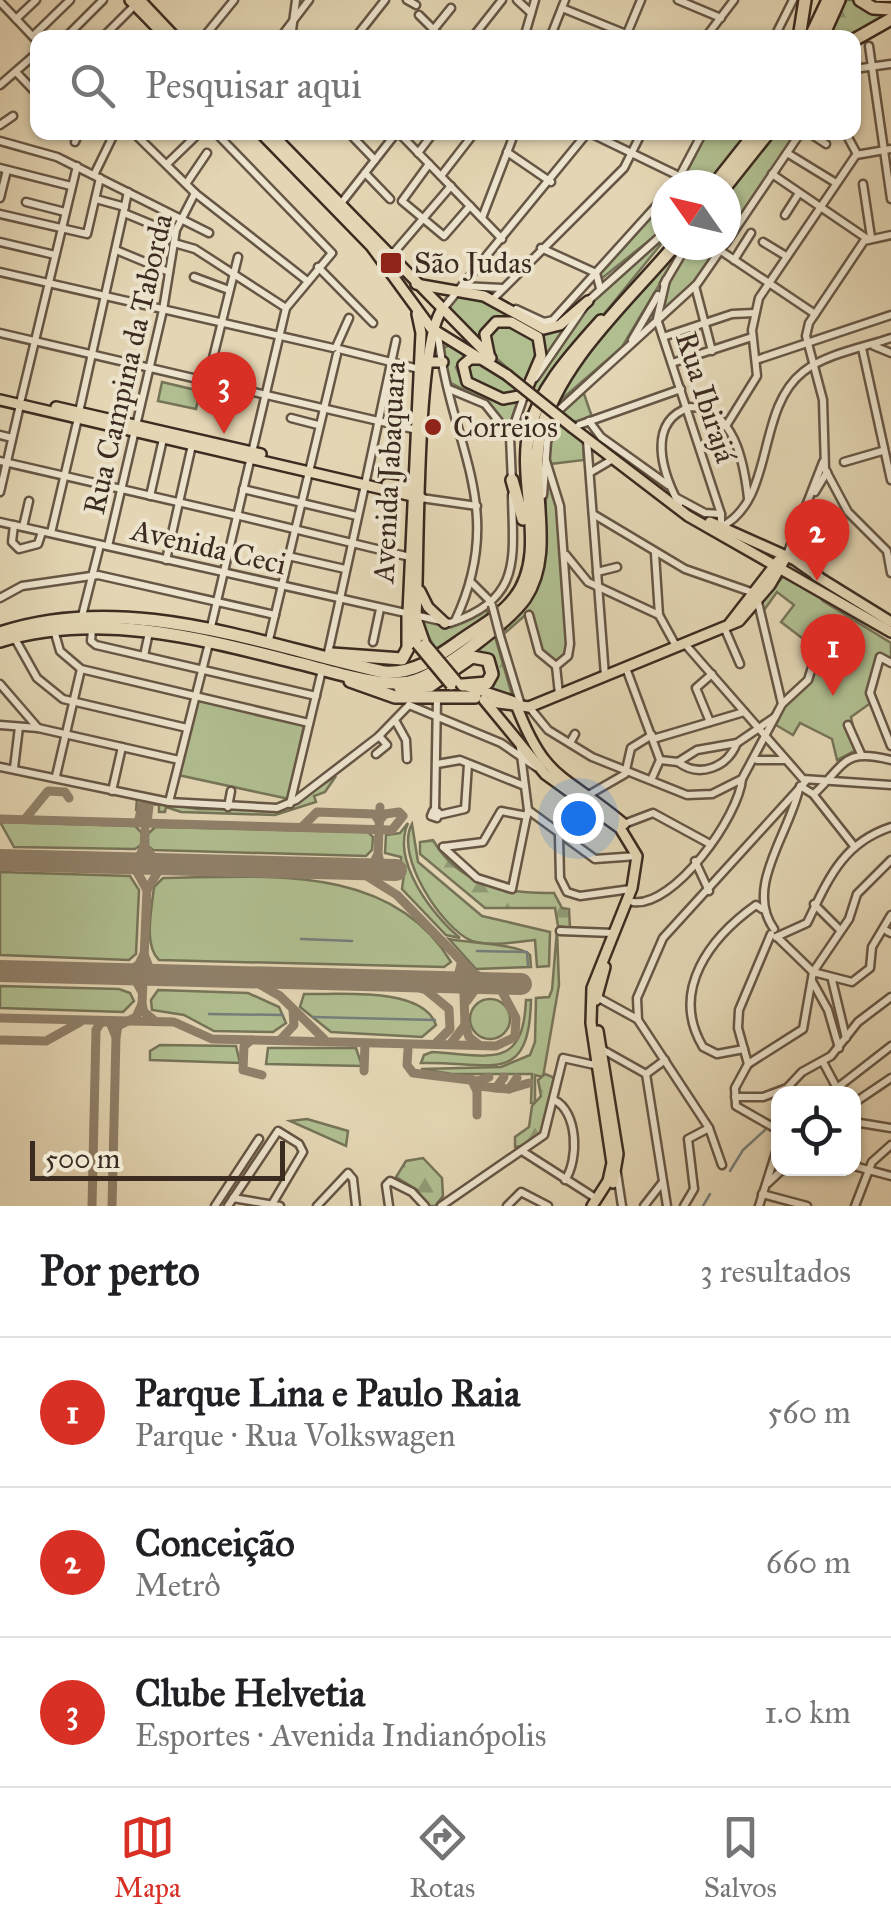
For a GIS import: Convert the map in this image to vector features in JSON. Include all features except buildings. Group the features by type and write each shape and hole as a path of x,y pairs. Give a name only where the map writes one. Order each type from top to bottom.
{"highway":[{"path":"800,30 805,0"},
{"path":"814,30 828,0"},
{"path":"826,30 839,0"},
{"path":"860,0 873,8 891,9"},
{"path":"861,36 891,19"},
{"path":"726,170 750,140"},
{"path":"740,170 764,140"},
{"path":"388,689 416,680 514,600 525,579 530,544 526,454 538,406 566,362 652,260"},
{"path":"270,646 384,672 410,670 435,664 518,607 538,570 535,477 545,419 556,394 663,260"},
{"path":"512,480 530,544"},
{"path":"0,633 82,616 136,616 388,689 480,699"},
{"path":"0,641 54,628 92,626 402,659 408,648 412,617"},
{"path":"388,689 422,689 468,659 481,656 488,660 492,674 487,683 457,684"}],"main road":[{"path":"137,1 161,30"},
{"path":"137,1 168,30"},
{"name":"Avenida Jabaquara","path":"268,140 391,256 441,311 423,366"},
{"name":"Avenida Jabaquara","path":"280,140 376,252 434,331"},
{"path":"416,284 460,287 493,299 550,329 588,302"},
{"name":"Avenida Jabaquara","path":"412,303 420,328 423,366 412,617 421,644 457,684"},
{"path":"441,311 508,374 631,468"},
{"path":"506,320 534,334 542,352 525,392 506,400 464,380 466,362 490,359 484,334 496,322 506,320"},
{"path":"434,331 490,359"},
{"path":"423,366 443,359"},
{"path":"0,397 417,494"},
{"path":"574,426 698,522 762,556 810,568"},
{"path":"136,428 192,445 251,455"},
{"path":"613,459 651,479 720,528 819,577 891,622"},
{"path":"698,522 720,528"},
{"path":"794,542 795,552 819,577"},
{"path":"762,556 768,567 767,581"},
{"name":"Avenida Jabaquara","path":"412,617 418,587 416,560"},
{"path":"782,562 797,576 891,632"},
{"path":"726,626 782,562"},
{"path":"767,581 785,574 797,576"},
{"path":"418,587 428,608 450,622"},
{"path":"742,619 753,597"},
{"path":"457,684 480,699 513,704 557,695 742,619 761,615"},
{"path":"695,652 696,638"},
{"path":"457,684 513,704 523,721 524,751"},
{"path":"513,704 524,751 544,774 624,824 642,857 633,902 595,1003"},
{"path":"524,751 620,828 637,856 632,888 594,981 617,1172 610,1190 595,1204"},
{"path":"595,1204 612,1163 602,1056"}],"street":[{"path":"16,18 36,0"},
{"path":"43,30 70,0"},
{"path":"72,30 103,0"},
{"path":"210,30 234,0"},
{"path":"292,21 296,0"},
{"path":"288,30 309,0"},
{"path":"360,30 384,0"},
{"path":"407,0 416,6"},
{"path":"478,30 502,0"},
{"path":"517,0 531,13"},
{"path":"527,30 535,0"},
{"path":"632,30 641,0"},
{"path":"678,0 697,4 721,18"},
{"path":"711,30 734,0"},
{"path":"778,30 794,0"},
{"path":"110,30 137,1"},
{"path":"0,2 30,33"},
{"path":"553,30 563,4 617,30"},
{"path":"418,15 434,29 451,8"},
{"path":"869,46 888,149 891,199"},
{"path":"0,85 30,59"},
{"path":"861,69 891,64"},
{"path":"16,72 30,89"},
{"path":"0,125 13,116"},
{"path":"2,139 76,166 209,233"},
{"path":"0,214 88,233 97,177 113,140"},
{"path":"146,140 195,193 306,280"},
{"path":"168,163 189,140"},
{"path":"170,802 286,308 332,253 224,140"},
{"path":"356,140 375,160"},
{"path":"338,207 391,140"},
{"path":"406,140 502,239"},
{"path":"418,153 428,140"},
{"path":"441,176 469,140"},
{"path":"482,218 511,140"},
{"path":"441,311 582,140"},
{"path":"606,140 667,170"},
{"path":"493,299 622,170 638,140"},
{"path":"684,170 699,140"},
{"path":"741,220 798,140"},
{"path":"819,140 826,144"},
{"path":"849,140 857,154"},
{"path":"726,426 755,381 754,313 768,283 857,154 888,149"},
{"path":"507,152 551,182"},
{"path":"186,184 206,153"},
{"path":"787,153 836,182"},
{"path":"429,164 402,201 445,235 470,206"},
{"path":"0,492 3,462 21,402 76,166"},
{"path":"0,198 4,169 71,186"},
{"path":"365,173 390,198"},
{"path":"772,174 869,238 891,235"},
{"path":"863,184 869,238 815,314 807,329 808,343 824,414 826,472 848,512 887,551 891,573"},
{"path":"391,256 451,186"},
{"path":"29,501 12,542 18,549 38,544 47,532 64,476 128,192"},
{"name":"Rua Campina da Taborda","path":"82,616 122,489 163,310 175,238 195,193"},
{"path":"785,215 800,193"},
{"path":"96,199 195,248 286,308"},
{"path":"26,202 65,212"},
{"path":"508,308 550,322 651,212"},
{"path":"741,249 751,233"},
{"path":"0,242 55,255"},
{"path":"764,242 786,256"},
{"path":"450,622 491,604 504,590 513,568 510,437 525,392 588,302 651,244"},
{"path":"542,248 596,273"},
{"path":"116,250 169,272"},
{"path":"207,382 238,257"},
{"path":"629,346 678,260"},
{"path":"538,570 543,555 545,457 558,411 695,286 714,260"},
{"path":"734,260 815,314"},
{"path":"318,267 372,323"},
{"path":"0,272 393,364 423,366"},
{"path":"596,273 600,289"},
{"path":"194,276 229,290"},
{"name":"Rua Ibirajá","path":"666,280 657,319 721,514 720,528"},
{"path":"695,286 712,350"},
{"path":"460,287 502,288"},
{"path":"663,337 738,312 754,313"},
{"path":"756,360 891,315"},
{"path":"270,646 307,468 336,350 349,318"},
{"path":"434,331 476,474 478,549 470,581 450,622"},
{"path":"0,332 420,434"},
{"path":"672,363 752,337"},
{"path":"328,653 396,340"},
{"path":"720,528 738,515 748,500 780,404 796,378 816,365 862,348 887,345"},
{"path":"443,359 446,346 462,347"},
{"path":"862,348 891,480"},
{"path":"448,388 485,404 510,437"},
{"path":"574,426 681,389"},
{"path":"721,514 706,513 678,501 669,485 662,455 664,428 687,407 708,410 726,426 741,458 748,500"},
{"path":"290,418 318,425"},
{"path":"589,421 601,437 651,479 669,485"},
{"path":"0,435 12,438"},
{"path":"150,496 164,438"},
{"path":"587,438 605,676"},
{"path":"166,560 192,445"},
{"path":"844,462 882,451"},
{"path":"545,457 560,506 570,644 568,656 556,666"},
{"path":"590,474 613,459"},
{"path":"3,462 416,560"},
{"path":"782,562 794,542 823,462"},
{"path":"804,515 826,472"},
{"path":"243,489 357,516"},
{"path":"417,494 476,506"},
{"path":"592,514 685,569 742,589 753,597 761,615 782,704"},
{"name":"Avenida Ceci","path":"0,522 412,617 450,622"},
{"path":"655,552 659,614 680,645 695,652 810,787 854,846"},
{"path":"565,554 581,576 659,614"},
{"path":"288,556 345,569"},
{"path":"597,572 617,567"},
{"path":"0,598 22,586 92,577 275,615"},
{"path":"470,581 491,604 513,704 548,730 677,791 700,796 742,779"},
{"path":"373,642 380,609"},
{"path":"528,614 539,652 556,666 557,695"},
{"path":"92,626 94,644 316,696"},
{"path":"726,626 740,664"},
{"path":"54,628 60,651 81,669 309,723"},
{"path":"144,656 150,631"},
{"path":"18,639 36,678 73,702 187,728"},
{"path":"633,902 670,889 738,806 742,779 756,760 770,723 782,704 808,680 816,663 816,650"},
{"path":"891,662 886,656 878,660 870,694 891,746"},
{"path":"626,668 660,760 652,778"},
{"path":"56,776 81,669"},
{"path":"290,804 326,670"},
{"path":"710,722 696,688 712,674"},
{"path":"2,689 38,728"},
{"path":"388,689 409,705 524,751 522,785 528,813 517,881 510,889 480,880 444,847 483,842 501,811 528,813 595,859 637,856"},
{"path":"438,697 437,812 465,809 468,763"},
{"path":"0,766 170,802 228,806 290,804 396,722 409,705"},
{"path":"583,798 627,770 634,744 744,712"},
{"path":"396,722 406,740 407,759"},
{"path":"660,760 678,762 694,772 706,770 732,754 755,725 770,723"},
{"path":"0,725 38,728 179,760"},
{"path":"848,725 861,754"},
{"path":"14,768 19,727"},
{"path":"570,743 576,734"},
{"path":"376,754 387,745 379,736"},
{"path":"678,762 697,750 737,743"},
{"path":"112,791 122,747"},
{"path":"828,784 839,765 861,754 891,760"},
{"path":"437,764 456,760 522,785"},
{"path":"756,760 784,760"},
{"path":"638,1020 638,992 659,944 785,801 810,787 828,784 891,786"},
{"path":"810,787 792,816 764,888 760,911 812,976 828,1010 839,1048"},
{"path":"800,801 810,787"},
{"path":"228,806 232,791"},
{"path":"785,801 800,801"},
{"path":"624,824 653,813 710,844"},
{"path":"748,1064 738,1019 742,997 775,934 798,928 809,920 830,874 854,846 891,827"},
{"path":"558,835 560,878 567,892 585,896 632,888"},
{"path":"734,1097 748,1064 803,1029 812,976 862,888 891,860"},
{"path":"695,862 709,890"},
{"path":"814,904 840,930"},
{"path":"744,1050 722,1054 707,1050 696,1032 691,1009 697,966 737,919 760,911"},
{"path":"737,919 760,911"},
{"path":"812,976 852,982 868,971 872,947 891,915"},
{"path":"560,931 614,933"},
{"path":"832,980 846,1039"},
{"path":"734,1097 781,1092 839,1048 858,1022 891,997"},
{"path":"595,1003 638,1020 709,1128 722,1165"},
{"path":"844,1086 891,1046"},
{"path":"442,1206 547,1130 564,1058 602,1056 646,1074"},
{"path":"646,1074 665,1060"},
{"path":"822,1062 835,1086"},
{"path":"646,1074 667,1206"},
{"path":"861,1099 890,1080"},
{"path":"734,1097 744,1113 771,1128"},
{"path":"554,1100 568,1114 574,1153 574,1166 565,1180"},
{"path":"861,1123 891,1128"},
{"path":"684,1206 694,1182 688,1139 709,1128"},
{"path":"231,1202 278,1131 299,1144 302,1152 299,1165 272,1205"},
{"path":"214,1206 259,1140"},
{"path":"854,1206 868,1170 891,1145"},
{"path":"522,1151 595,1204"},
{"path":"247,1161 255,1167"},
{"path":"861,1168 891,1176"},
{"path":"617,1172 622,1206"},
{"path":"317,1206 344,1174 352,1175 356,1206"},
{"path":"758,1206 771,1176"},
{"path":"388,1206 386,1187 390,1181 405,1188 425,1206"},
{"path":"644,1206 663,1182"},
{"path":"610,1190 622,1196"},
{"path":"763,1190 807,1206"},
{"path":"507,1206 521,1192 548,1206"},
{"path":"457,1195 465,1206"},
{"path":"231,1202 280,1206"}],"green space":[{"path":"842,0 856,0 891,14 861,32 829,30"},
{"path":"703,140 744,140 720,170 688,170"},
{"path":"771,140 793,140 741,217 741,173"},
{"path":"651,217 651,239 601,279 600,274"},
{"path":"651,246 651,256 538,395 531,388 596,295"},
{"path":"665,260 674,260 622,347 554,406 586,355"},
{"path":"680,260 712,260 698,281 659,313 668,282"},
{"path":"459,294 485,298 544,330 568,322 539,366 542,341 511,318 492,320 482,330 480,343 448,310"},
{"path":"502,321 535,338 539,354 525,383 489,352 489,328"},
{"path":"450,345 469,354 456,367 462,382 506,402 518,400 508,429 488,402 449,382 443,348"},
{"path":"469,360 488,364 521,394 508,397 469,380"},
{"path":"162,382 200,391 196,409 158,401"},
{"path":"582,388 592,417 575,422 570,430 583,438 584,460 550,464 550,442 556,422"},
{"path":"548,475 557,507 567,638 565,655 557,662 543,654 530,611 506,632 504,625 523,608 542,573"},
{"path":"785,574 812,587 823,601 891,643 891,658 880,655 869,683 872,702 851,717 858,749 837,760 832,739 800,723 793,735 776,725 785,705 817,663 813,638 806,641 781,622 794,605 777,592 764,610 761,604"},
{"path":"486,607 489,618 435,655 421,621 454,625"},
{"path":"493,630 512,697 474,688 494,668 467,657"},
{"path":"196,699 304,725 289,799 178,775"},
{"path":"336,776 325,792 314,796 316,802 275,815 181,812 166,807 165,812 159,812 159,805 140,803 136,811 137,799 198,809 283,810"},
{"path":"0,822 135,826 142,833 141,845 135,849 14,847"},
{"path":"408,823 405,854 417,886 460,938 446,935 402,889 405,866 401,866 401,857 385,853 386,835 400,833"},
{"path":"412,824 418,862 482,916 550,932 549,966 537,967 535,940 479,943 447,922 415,871 408,837"},
{"path":"155,827 368,832 373,837 372,850 366,856 153,850 148,846 148,834"},
{"path":"433,840 470,877 502,889 554,893 562,908 569,909 570,928 558,926 555,908 485,908 420,854 420,842"},
{"path":"0,872 130,876 139,890 136,954 129,960 0,955"},
{"path":"163,878 283,878 360,891 395,907 426,930 451,962 444,967 159,960 151,945 150,926 154,887"},
{"path":"557,930 559,985 543,1077 535,1075 535,1103 531,1103 532,1074 452,1074 421,1069 501,1067 530,1055 535,1042 536,998 549,997 552,990"},
{"path":"449,939 524,951 530,955 531,967 476,969"},
{"path":"0,986 119,989 130,993 134,1001 123,1012 0,1008"},
{"path":"158,990 248,993 279,1007 286,1023 273,1032 214,1031 184,1015 152,1010 151,1000"},
{"path":"304,994 397,998 428,1013 436,1025 422,1037 331,1032 300,1007"},
{"path":"490,999 504,1005 510,1019 504,1033 490,1039 476,1033 470,1019 476,1005"},
{"path":"526,1000 531,1000 529,1028 523,1047 514,1058 486,1065 421,1063 424,1055 432,1052 486,1056 510,1048 523,1023"},
{"path":"160,1045 236,1046 240,1063 150,1060 150,1051"},
{"path":"268,1048 356,1048 362,1066 266,1064"},
{"path":"545,1074 555,1078 546,1122 535,1138 515,1147 515,1137 529,1127 532,1106 541,1096 538,1080"},
{"path":"307,1119 348,1131 346,1146 290,1121"},
{"path":"423,1158 442,1178 443,1196 435,1206 426,1206 417,1190 396,1177 406,1161"}],"waterway":[{"path":"301,939 352,941"},
{"path":"477,951 527,952 528,966"},
{"path":"209,1014 283,1015"},
{"path":"313,1017 435,1020"},
{"path":"730,1171 743,1150 765,1130"},
{"path":"703,1206 710,1194"}],"taxiway":[{"path":"25,819 48,791 65,792 69,798"},
{"path":"138,823 142,806"},
{"path":"147,823 149,806"},
{"path":"378,854 380,807"},
{"path":"0,819 392,830 403,816 399,812 385,814 379,821 374,814 317,812 302,827"},
{"path":"144,847 145,830"},
{"path":"128,863 139,857 144,847 159,864"},
{"path":"360,869 373,864 378,854 382,870"},
{"path":"117,863 136,870 147,890 159,870 180,864"},
{"path":"0,1018 174,1022 212,1039 496,1046 515,1037 516,1018 499,986 473,973 397,895 365,875 325,868"},
{"path":"142,1004 147,890"},
{"path":"126,974 144,954 149,967 162,975"},
{"path":"463,963 465,1025"},
{"path":"445,982 458,976 461,964"},
{"path":"120,974 136,981 142,992"},
{"path":"247,977 280,996 324,1039"},
{"path":"398,981 426,990 449,1009 450,1029 436,1043"},
{"path":"467,1001 477,987 486,985"},
{"path":"92,1206 96,1030 101,1022 110,1022 116,1037 118,1026 136,1017 142,1004 144,1012 155,1021"},
{"path":"281,1039 294,1025 293,1010"},
{"path":"0,1040 46,1041 80,1022"},
{"path":"451,1043 465,1025 469,1037 478,1044"},
{"path":"112,1206 116,1037"},
{"path":"251,1040 244,1046 243,1070 262,1075"},
{"path":"364,1071 365,1043"},
{"path":"408,1049 407,1065 413,1073 478,1081 489,1077"},
{"path":"477,1115 477,1091 471,1079 480,1086 496,1088 504,1077"},
{"path":"496,1088 509,1089 517,1078"},
{"path":"509,1089 529,1083"}],"runway":[{"path":"0,860 396,870"},
{"path":"0,971 521,984"}],"railway":[{"path":"506,376 573,429"}],"place":[{"name":"São Judas","path":"391,263"},
{"name":"Correios","path":"433,427"},
{"name":"Clube Helvetia","path":"224,434"},
{"name":"Conceição","path":"817,581"},
{"name":"Parque Lina e Paulo Raia","path":"833,696"}]}
